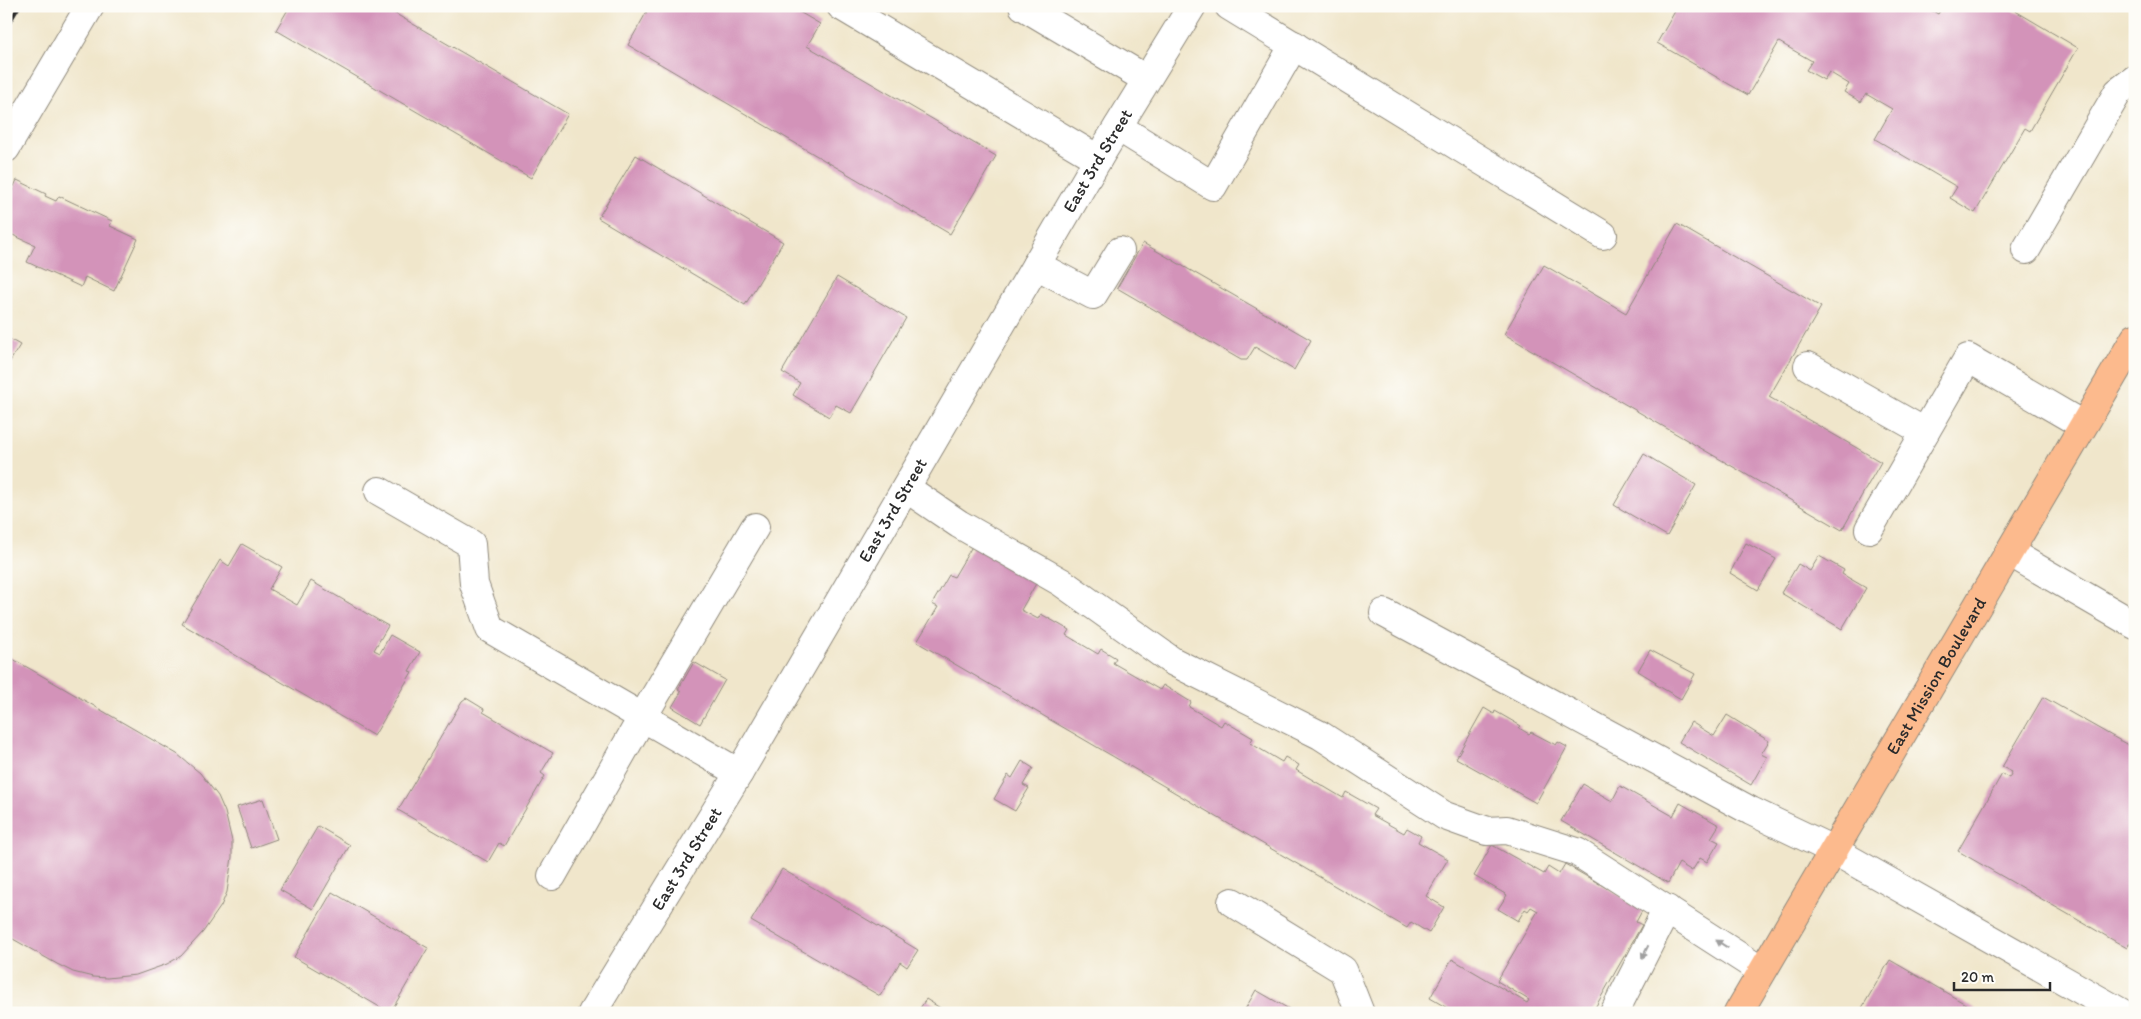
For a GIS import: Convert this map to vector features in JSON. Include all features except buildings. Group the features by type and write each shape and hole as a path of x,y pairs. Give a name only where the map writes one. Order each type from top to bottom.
{"main road":[{"name":"East Mission Boulevard","path":"1738,1013 2135,338"}],"street":[{"path":"6,148 90,6"},
{"path":"841,6 1098,159"},
{"path":"1023,6 1146,79"},
{"name":"East 3rd Street","path":"592,1013 740,773 1036,264 1146,79 1192,6"},
{"path":"1229,6 1603,235"},
{"path":"1118,127 1213,186 1294,46"},
{"path":"2026,250 2118,92 2135,79"},
{"path":"1036,264 1094,295 1120,251"},
{"path":"1869,529 1968,358 2083,425"},
{"path":"1808,366 1925,432"},
{"path":"906,488 959,524 1061,582 1172,660 1320,735 1445,816 1487,831 1507,830 1577,852 1762,970"},
{"path":"379,491 471,544 474,584 490,629 740,773"},
{"path":"552,876 642,718 755,527"},
{"path":"2009,552 2135,625"},
{"path":"1384,613 1751,811 1833,850 2122,1013"},
{"path":"1232,902 1343,970 1360,1013"},
{"path":"1614,1013 1667,909"}],"railway":[{"path":"6,28 19,6"}]}
